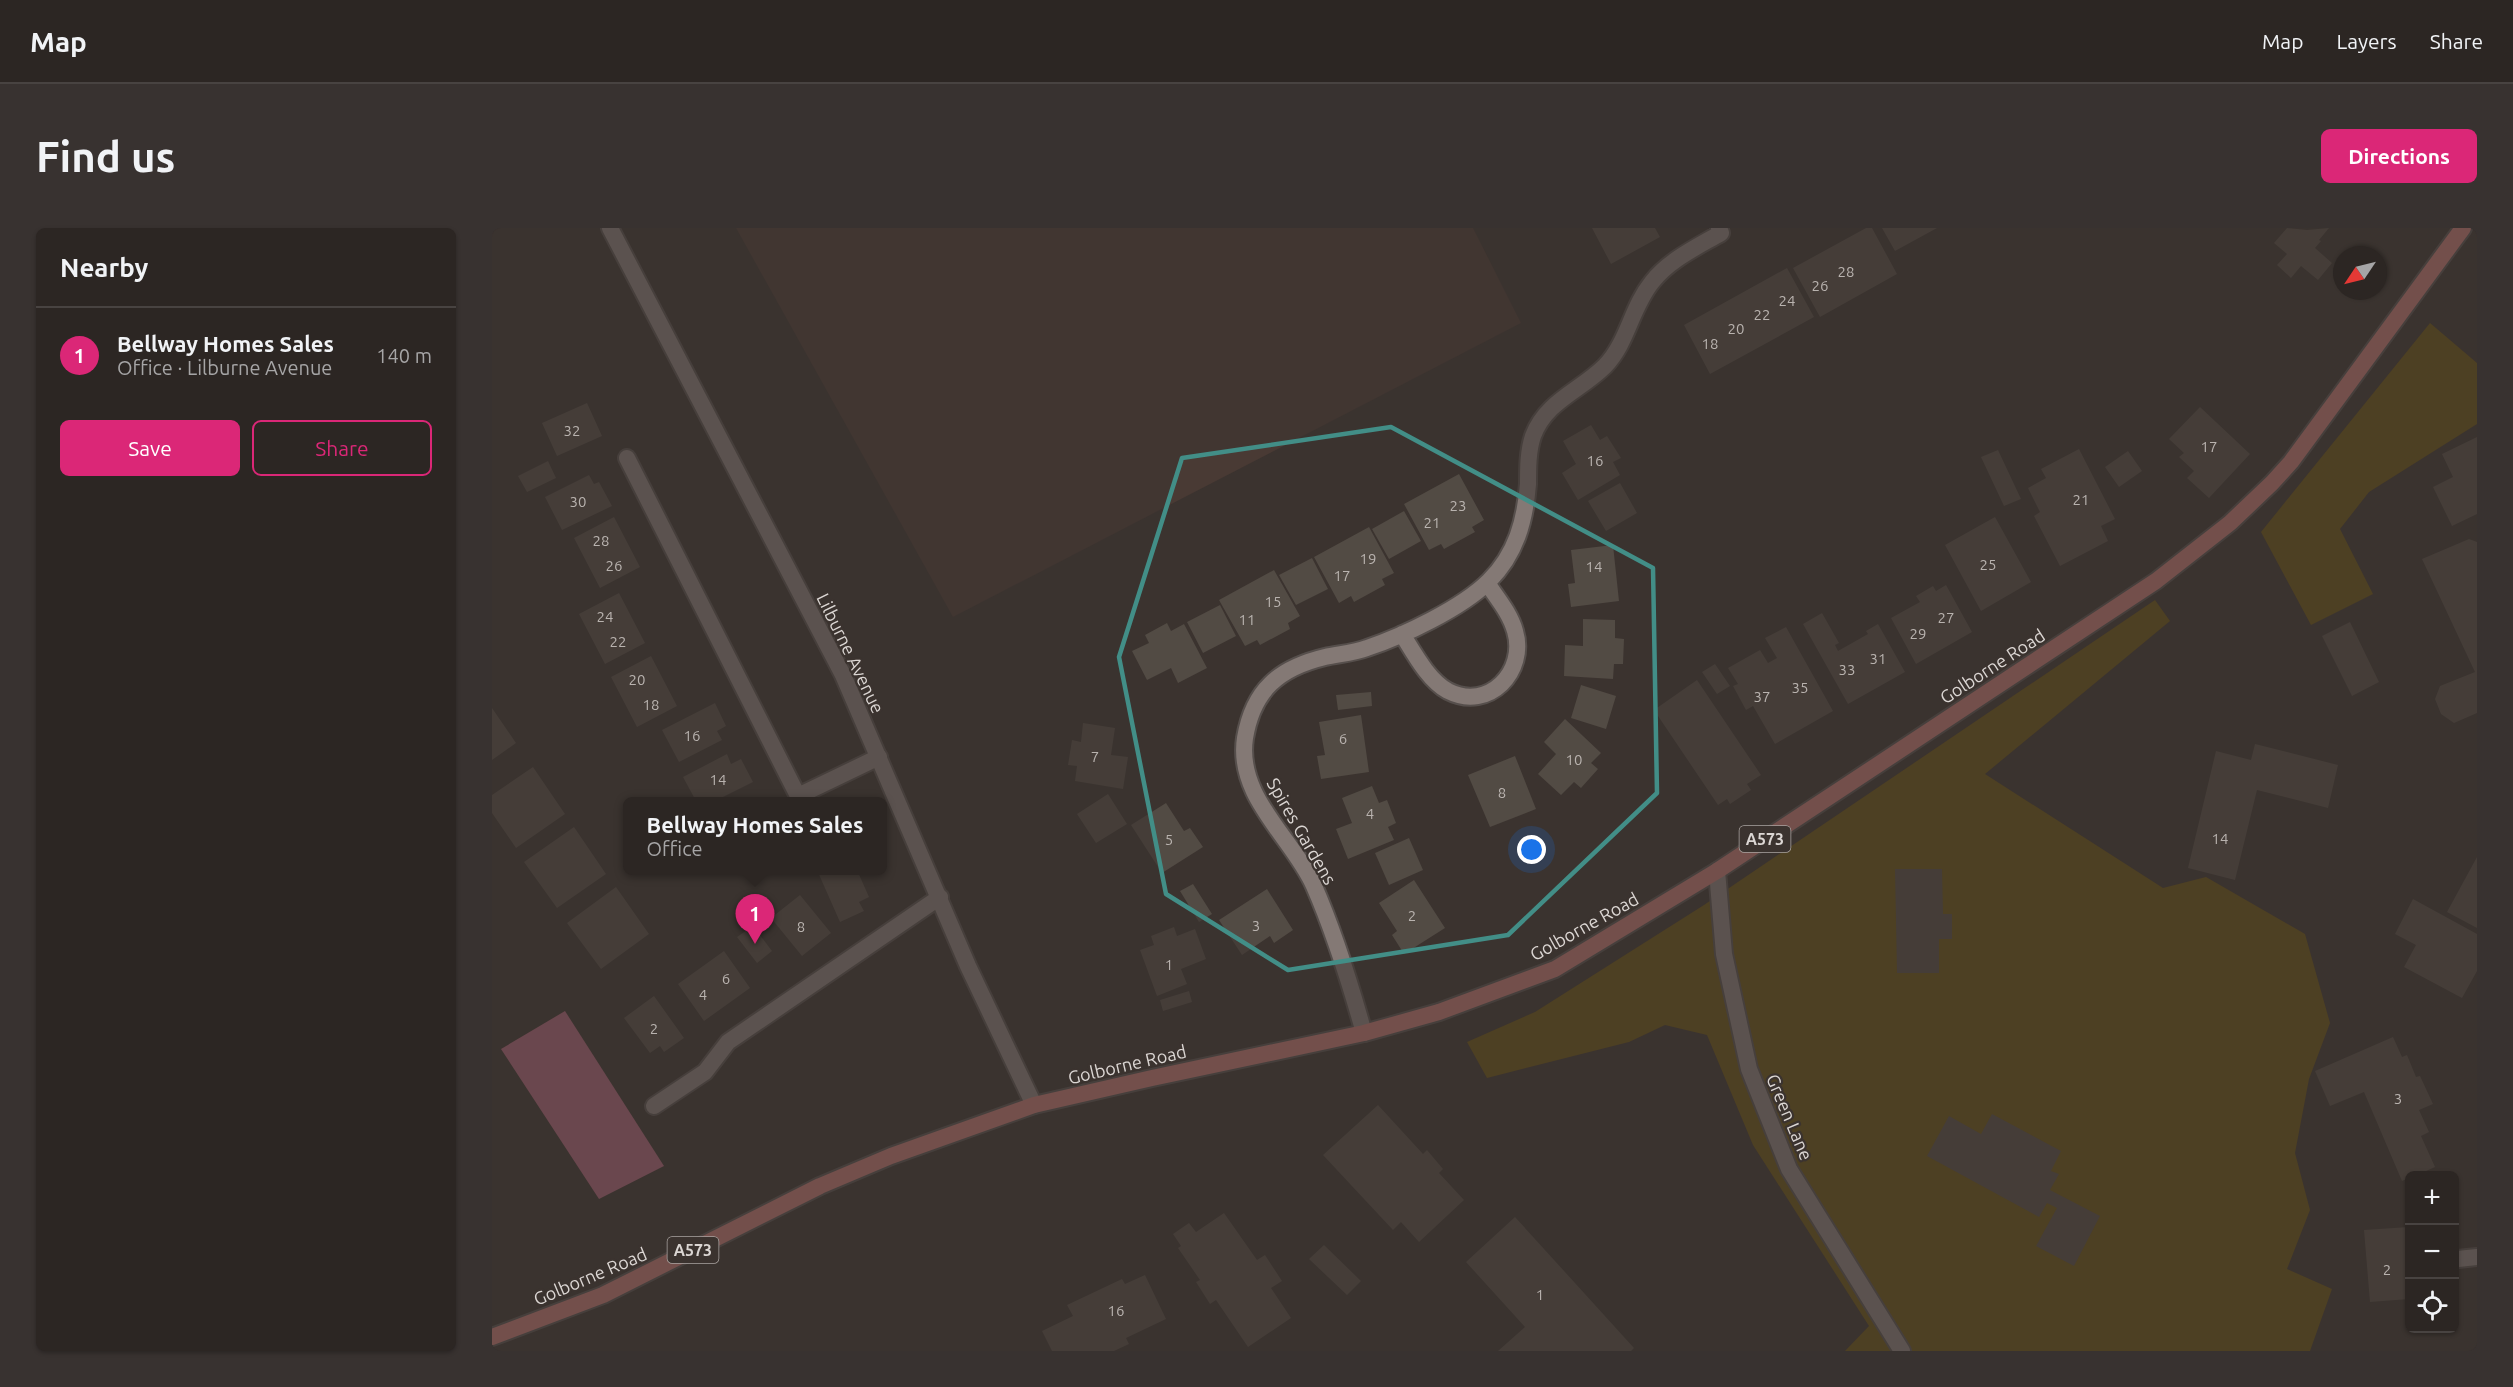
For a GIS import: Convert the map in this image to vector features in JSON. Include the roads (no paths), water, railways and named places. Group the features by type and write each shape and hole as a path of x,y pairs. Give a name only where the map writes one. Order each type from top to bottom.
{"main road":[{"name":"Golborne Road","path":"492,1337 603,1295 820,1186 891,1156 1034,1105 1364,1034 1439,1012 1555,969 1717,871 2156,581 2230,523 2291,462 2456,230"}],"street":[{"name":"Lilburne Avenue","path":"610,228 843,675 968,966 1034,1105"},
{"name":"Spires Gardens","path":"1364,1034 1345,966 1313,883 1258,799 1248,772 1244,743 1254,704 1281,674 1297,665 1365,649 1402,634 1444,612 1486,583 1505,564 1517,540 1525,516 1529,456 1533,436 1544,415 1558,401 1602,368 1618,351 1638,305 1652,282 1670,264 1724,230"},
{"path":"627,458 798,796 879,757"},
{"path":"1402,634 1432,677 1448,691 1466,696 1486,693 1504,683 1514,668 1518,650 1515,631 1507,612 1486,583"},
{"name":"Green Lane","path":"1717,871 1724,954 1749,1069 1789,1169 1902,1351"},
{"path":"654,1106 705,1072 728,1042 940,897"},
{"path":"2459,1258 2477,1257"}],"place":[{"name":"Bellway Homes Sales","path":"755,944"}]}
